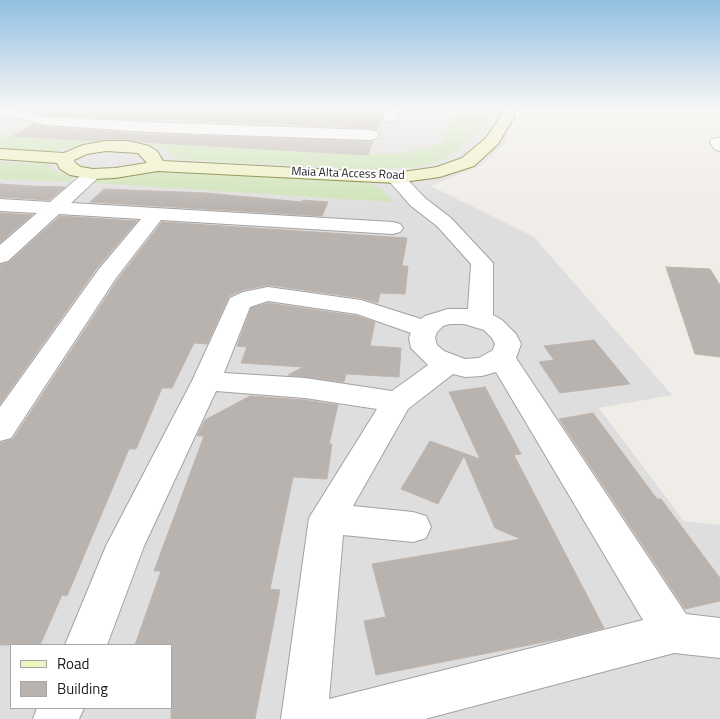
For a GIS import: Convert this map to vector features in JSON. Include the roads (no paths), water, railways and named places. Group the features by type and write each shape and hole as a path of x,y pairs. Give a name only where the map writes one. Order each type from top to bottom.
{"street":[{"path":"0,154 66,158 84,150 132,143 151,155 158,166"},
{"name":"Maia Alta Access Road","path":"66,158 66,165 76,171 93,174 115,173 158,166 396,178 440,172 468,162 490,143"},
{"path":"0,256 93,174"},
{"path":"396,178 418,202 444,222 482,263 480,319"},
{"path":"0,205 393,228"},
{"path":"0,430 107,274 157,213"},
{"path":"86,644 125,546 206,381 239,303 252,297 268,294 361,307 425,329"},
{"path":"464,316 480,319 493,325 503,334 508,344 505,354 496,362 482,367 465,368 448,364 434,357 424,348 422,338 425,329 434,321 448,317 464,316"},
{"path":"501,357 674,633"},
{"path":"304,719 327,518 397,402 448,364"},
{"path":"206,381 305,388 397,402"},
{"path":"327,518 414,527"},
{"path":"337,719 674,633 720,638"}]}
